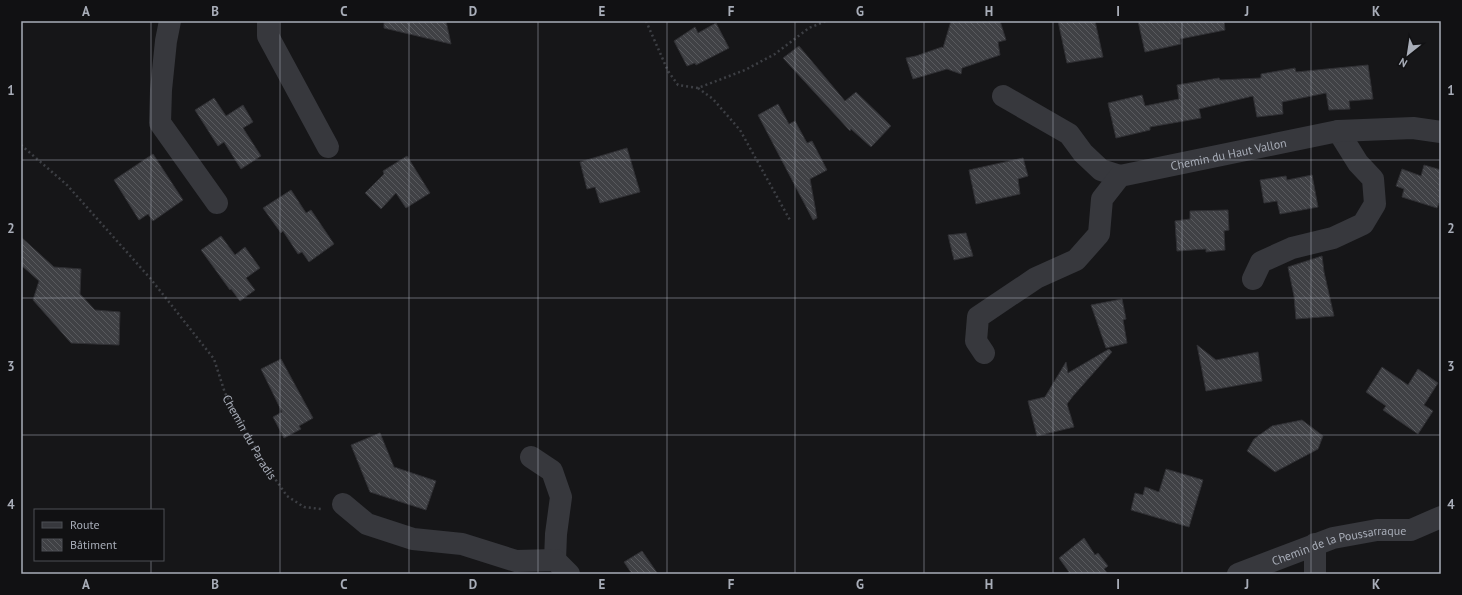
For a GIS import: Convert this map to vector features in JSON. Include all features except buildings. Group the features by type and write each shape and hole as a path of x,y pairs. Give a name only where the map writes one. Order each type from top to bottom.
{"street":[{"path":"170,21 166,41 161,90 160,123 217,202"},
{"path":"268,21 268,36 328,147"},
{"name":"Chemin du Haut Vallon","path":"1003,96 1069,134 1082,152 1101,170 1120,176 1338,131 1413,128 1441,132"},
{"path":"1253,279 1261,262 1292,248 1333,238 1363,224 1375,204 1372,179 1358,163 1338,131"},
{"path":"984,353 976,341 978,317 1036,278 1076,260 1099,234 1102,199 1120,176"},
{"path":"343,504 367,524 413,539 462,544 516,561 562,567 556,534 561,497 552,471 531,457"},
{"name":"Chemin de la Poussarraque","path":"1238,574 1333,538 1377,530 1411,530 1441,517"},
{"path":"1315,574 1316,544"}],"path":[{"path":"646,21 668,72 678,85 698,88 713,98 740,130 791,222"},
{"path":"698,88 745,70 776,54 809,28 826,21"},
{"name":"Chemin du Paradis","path":"21,145 66,185 93,214 150,278 214,359 225,393 264,463 287,496 304,507 319,509 343,504"}]}
